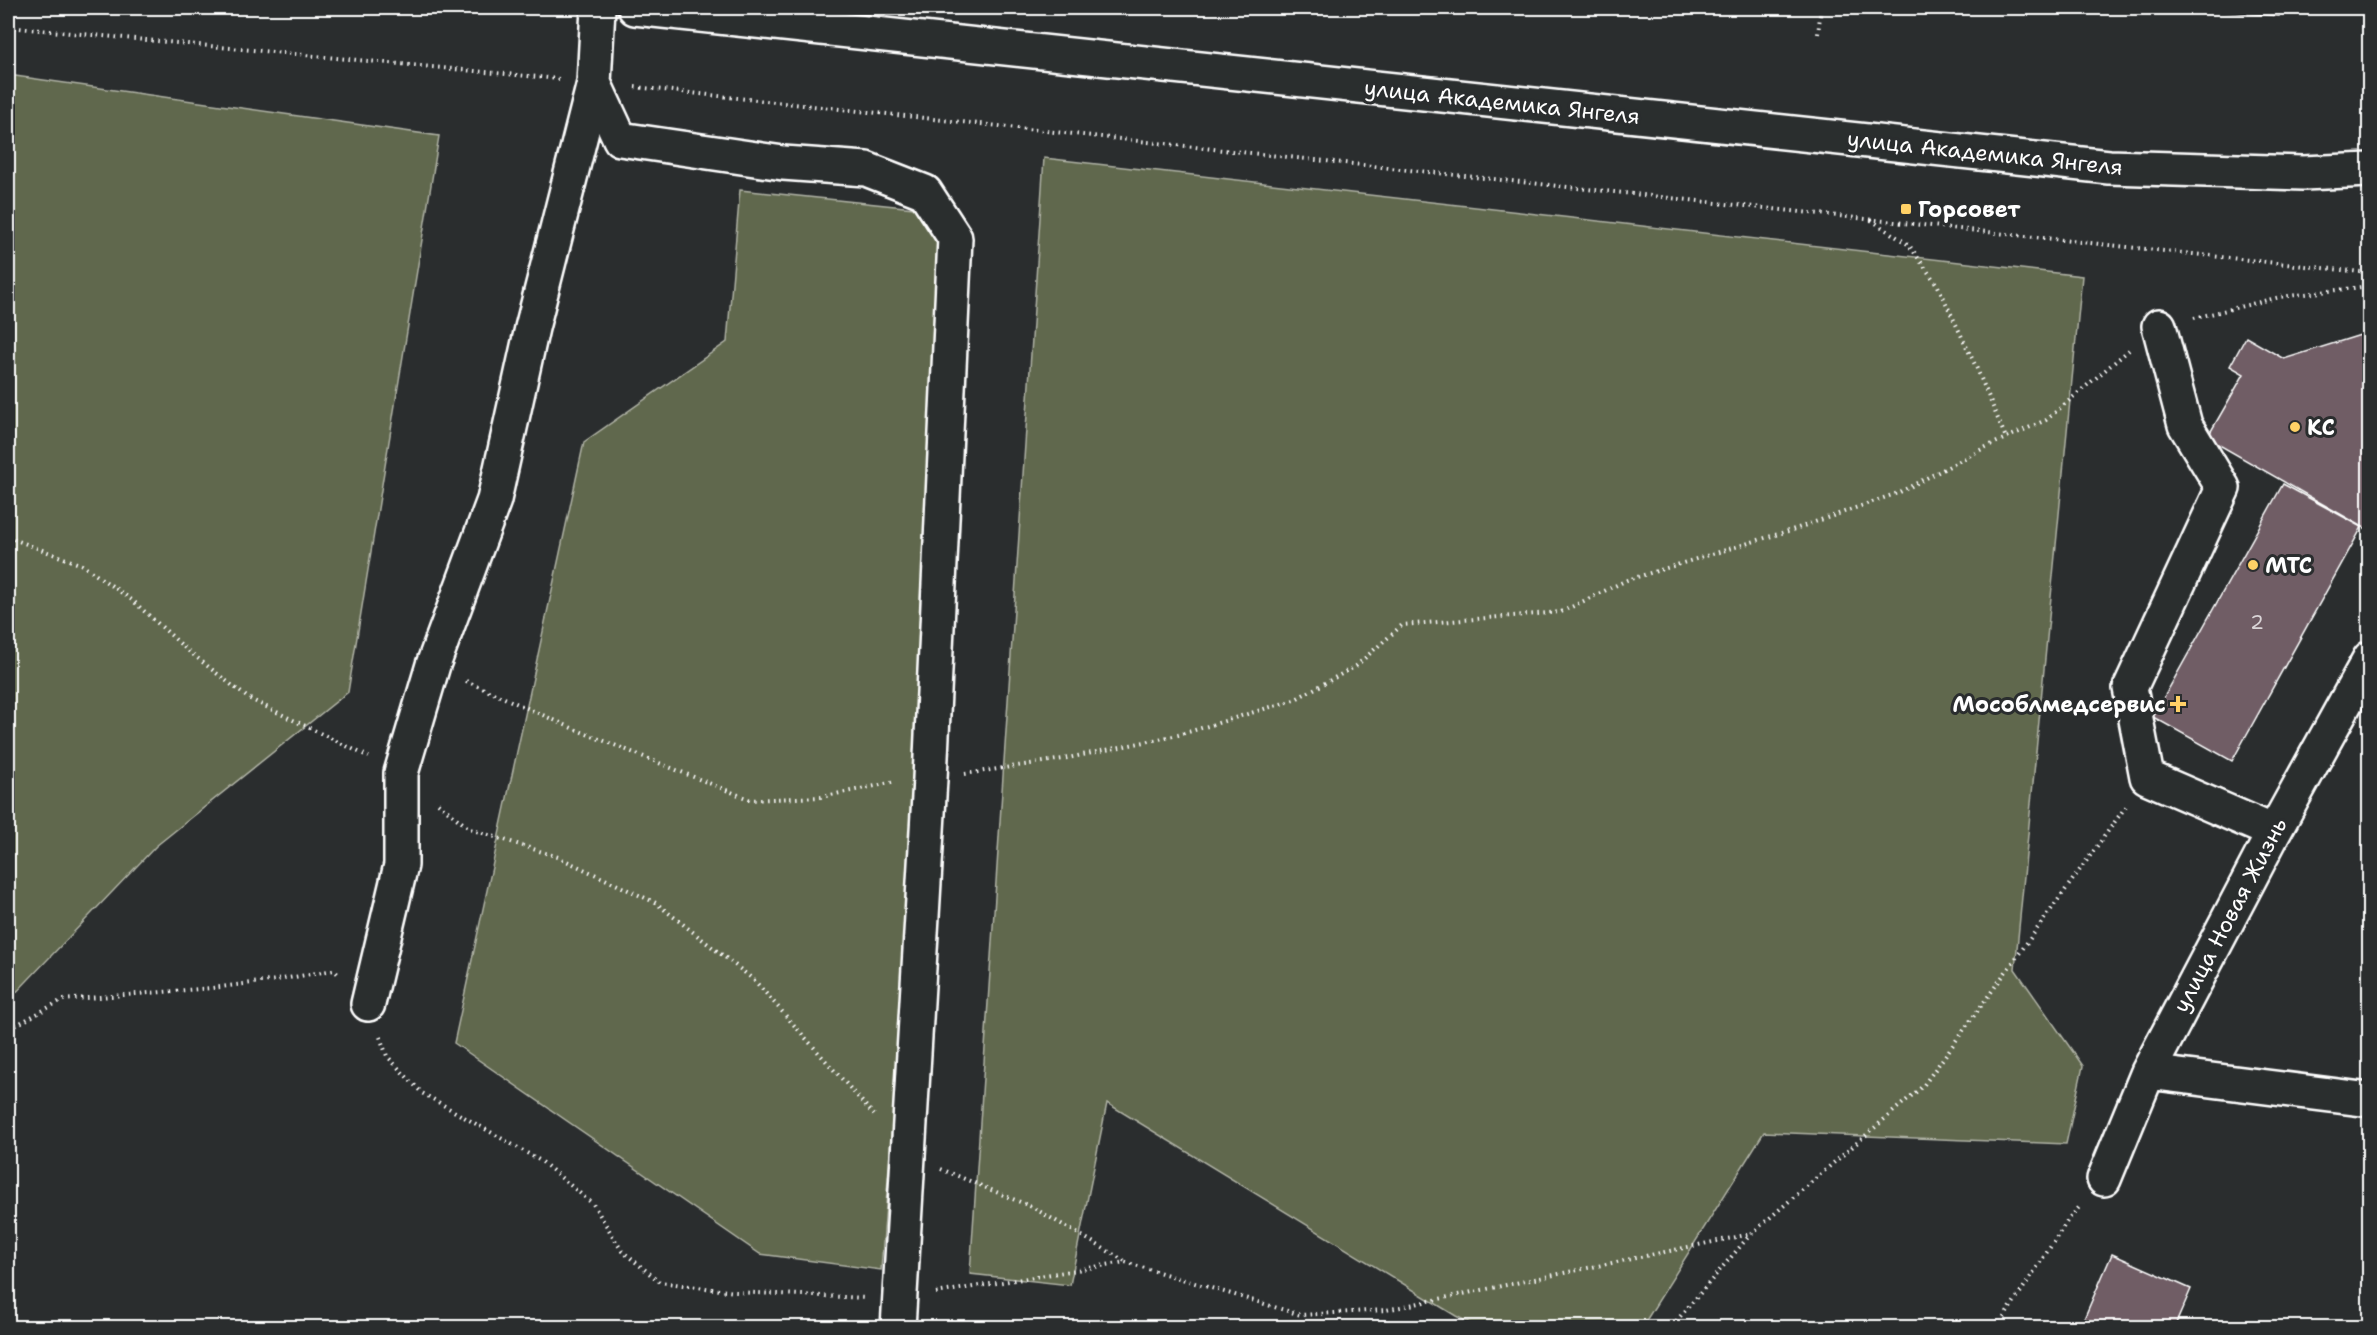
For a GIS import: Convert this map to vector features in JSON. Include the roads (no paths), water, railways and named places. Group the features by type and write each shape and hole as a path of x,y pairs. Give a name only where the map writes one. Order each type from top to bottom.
{"street":[{"path":"368,1004 401,865 401,773 433,665 494,500 532,328 594,83 598,8"},
{"name":"улица Академика Янгеля","path":"650,8 2109,167 2302,173 2370,170"},
{"path":"594,83 620,139 783,163 866,169 925,192 955,238 930,779 899,1313"},
{"path":"2159,326 2185,425 2223,488 2130,688 2147,777 2274,832"},
{"name":"улица Новая Жизнь","path":"2104,1179 2148,1072 2274,832 2370,658"},
{"path":"2148,1072 2370,1100"}],"place":[{"name":"Горсовет","path":"1906,209"},
{"name":"КС","path":"2295,427"},
{"name":"МТС","path":"2253,565"},
{"name":"Мособлмедсервис","path":"2178,704"}]}
